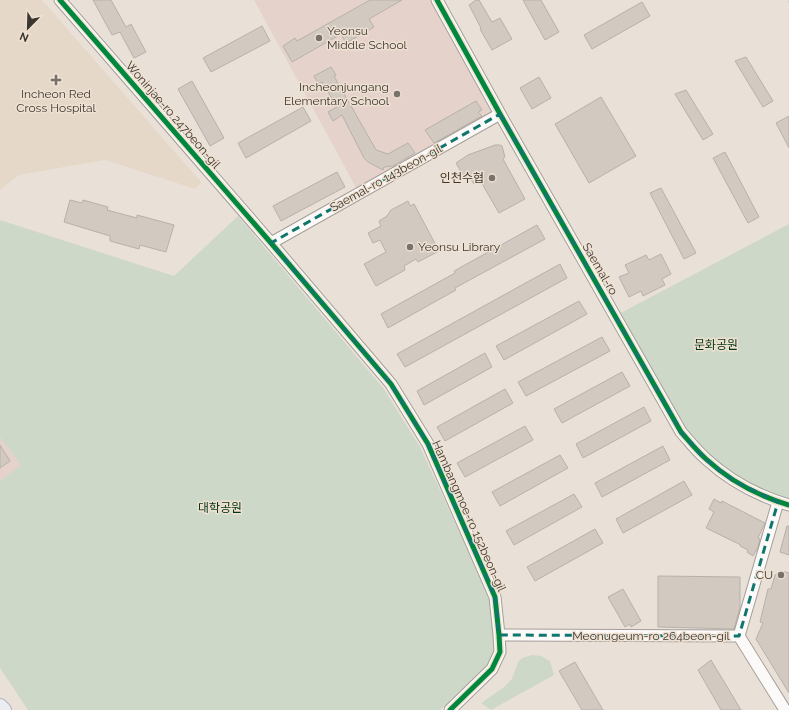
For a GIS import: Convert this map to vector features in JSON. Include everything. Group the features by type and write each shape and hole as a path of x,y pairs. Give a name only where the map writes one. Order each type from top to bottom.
{"main road":[{"path":"0,706 4,710"}],"street":[{"name":"Woninjae-ro 247beon-gil","path":"60,0 271,243"},
{"name":"Saemal-ro","path":"437,0 500,114 681,432 705,459 732,480 754,492 784,503"},
{"name":"Saemal-ro 143beon-gil","path":"271,243 500,114"},
{"name":"Hambangmoe-ro 152beon-gil","path":"271,243 391,384 428,444 495,597 500,652 492,668 450,710"},
{"path":"739,636 784,503"},
{"name":"Meonugeum-ro 264beon-gil","path":"499,635 739,636 784,710"}],"highlighted area":[{"path":"500,114 681,432 705,459 732,480 778,502 739,636 499,635 495,597 428,444 391,384 271,243"}],"shaded area":[{"name":"Incheon Red Cross Hospital","path":"0,0 42,0 201,182 195,189 105,160 19,175 0,190"},
{"name":"Incheonjungang Elementary School","path":"254,0 437,0 500,114 359,193"},
{"path":"0,437 22,466 0,481"}],"green space":[{"name":"대학공원","path":"238,216 384,389 420,447 490,598 495,650 487,667 464,690 440,710 28,710 0,668 0,481 21,465 0,437 0,220 174,276"},
{"name":"문화공원","path":"789,224 789,505 754,493 681,432 615,316"},
{"path":"532,655 541,656 550,661 554,675 491,710 481,703 504,687 512,679 518,662 522,658"}],"building":[{"path":"93,0 111,0 126,27 131,24 146,52 134,58 120,32 112,35"},
{"path":"370,0 402,0 369,19 374,27 346,43 341,34 292,62 283,46 295,38 297,41"},
{"path":"476,0 479,0 492,22 500,18 512,39 492,50 469,5"},
{"path":"523,0 541,0 559,32 545,40"},
{"path":"642,2 650,16 592,49 584,35"},
{"path":"262,26 270,41 211,72 203,58"},
{"path":"746,57 773,101 763,107 735,61"},
{"path":"331,67 336,75 334,76 376,150 388,154 408,143 415,153 393,166 384,167 383,170 368,162 364,158 342,115 333,121 328,112 337,107 322,82 318,83 314,76"},
{"path":"539,77 551,98 532,109 520,88"},
{"path":"192,81 224,138 210,146 178,89"},
{"path":"686,90 713,134 703,140 675,94"},
{"path":"601,97 636,156 589,183 555,124"},
{"path":"476,101 482,110 478,112 482,116 434,143 425,130"},
{"path":"303,107 311,121 246,158 238,143"},
{"path":"789,116 789,148 776,123"},
{"name":"인천수협","path":"495,145 502,146 505,157 503,159 525,199 499,213 481,182 474,184 469,177 465,179 456,163 468,155"},
{"path":"725,152 759,217 748,223 713,158"},
{"path":"337,172 345,187 281,221 273,206"},
{"path":"661,188 696,253 684,259 650,193"},
{"path":"70,200 82,203 83,200 108,207 107,210 137,218 137,215 174,225 166,252 140,245 139,249 110,241 110,236 64,222"},
{"name":"Yeonsu Library","path":"408,201 410,206 414,204 439,251 418,262 416,259 404,266 405,270 376,286 364,264 386,252 380,240 373,243 368,233 381,226 379,221 387,216 391,210"},
{"path":"537,225 545,239 455,288 456,290 388,328 381,314"},
{"path":"661,254 671,274 662,279 665,285 643,296 641,291 629,297 619,277 629,273 625,265 646,255 649,260"},
{"path":"560,264 567,278 405,367 397,354"},
{"path":"579,301 587,314 504,360 496,346"},
{"path":"602,337 610,351 526,396 518,382"},
{"path":"485,353 492,367 424,405 417,391"},
{"path":"622,372 630,386 562,423 554,409"},
{"path":"505,389 513,403 445,441 437,427"},
{"path":"644,407 651,421 583,458 576,444"},
{"path":"525,426 533,440 465,477 457,463"},
{"path":"0,445 10,461 0,468"},
{"path":"663,446 670,460 602,497 595,483"},
{"path":"560,455 568,468 500,506 492,492"},
{"path":"684,481 692,495 623,533 616,519"},
{"path":"574,494 582,507 514,545 506,531"},
{"path":"714,499 721,503 722,501 765,523 758,538 760,539 758,547 753,556 747,552 748,550 740,546 741,545 706,528 714,512 709,509"},
{"path":"787,526 789,526 789,555 780,552"},
{"path":"595,529 603,543 535,581 527,567"},
{"path":"781,571 789,573 789,693 756,639 763,623 760,622 768,589 771,589 775,575"},
{"path":"658,576 740,577 740,608 734,629 658,627"},
{"path":"623,589 641,621 631,627 630,624 625,627 608,597"},
{"path":"711,660 741,710 721,710 698,670"},
{"path":"575,662 603,710 582,710 559,671"}],"cycle path":[{"path":"60,0 391,384 428,444 495,597 499,635 500,652 492,669 450,710"},
{"path":"437,0 500,114 681,432 715,467 735,481 766,497 789,505"}],"place":[{"name":"Yeonsu Middle School","path":"319,38"},
{"name":"Incheon Red Cross Hospital","path":"56,80"},
{"name":"Incheonjungang Elementary School","path":"397,94"},
{"name":"인천수협","path":"492,178"},
{"name":"Yeonsu Library","path":"410,247"},
{"name":"CU","path":"781,575"}]}
